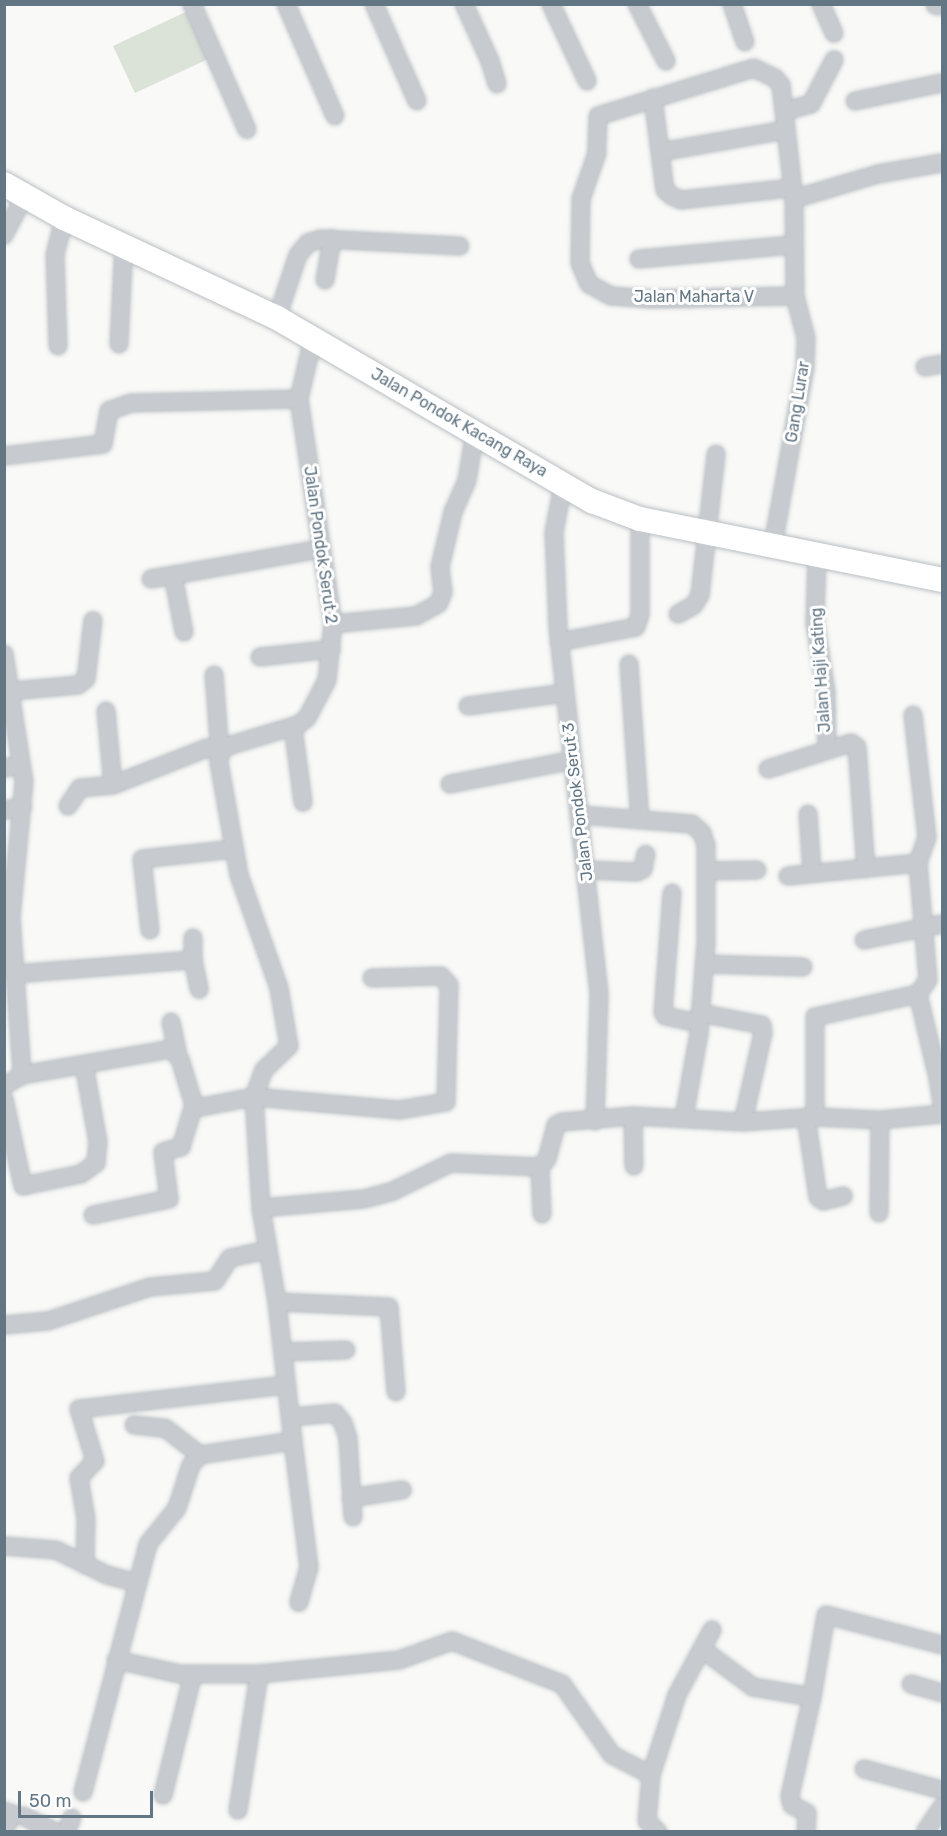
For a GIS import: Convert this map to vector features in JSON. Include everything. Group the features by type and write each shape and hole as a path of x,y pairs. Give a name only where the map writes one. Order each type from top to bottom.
{"main road":[{"name":"Jalan Pondok Kacang Raya","path":"11,191 278,318 592,501 640,519 942,580"}],"street":[{"path":"192,4 247,130"},
{"path":"286,4 335,116"},
{"path":"374,4 417,101"},
{"path":"464,4 490,60 497,84"},
{"path":"551,4 587,81"},
{"path":"637,4 666,61"},
{"path":"732,4 745,42"},
{"path":"821,4 834,33"},
{"path":"935,5 942,6"},
{"path":"785,111 811,104 834,60"},
{"name":"Gang Lurar","path":"598,116 754,68 775,78 780,85 785,111 793,193 792,245 795,296 806,338 805,367 773,545"},
{"path":"855,101 942,83"},
{"path":"653,98 665,190 681,200 793,193 878,174 942,163"},
{"name":"Jalan Maharta V","path":"598,116 597,153 581,199 580,264 589,284 611,296 652,299 795,296"},
{"path":"660,152 786,130"},
{"path":"4,235 11,191"},
{"path":"58,346 55,255 64,218"},
{"path":"325,280 333,239"},
{"path":"278,318 298,255 308,243 333,239 460,246"},
{"path":"119,344 124,243"},
{"path":"639,259 792,245"},
{"name":"Jalan Pondok Serut 2","path":"220,753 228,746 293,727 307,718 327,680 333,624 299,399 313,339"},
{"path":"925,367 942,364"},
{"path":"4,456 103,444 109,411 131,403 299,399"},
{"path":"333,624 416,616 439,603 443,592 440,567 453,512 466,480 475,432"},
{"path":"678,614 694,605 700,595 716,454"},
{"name":"Jalan Pondok Serut 3","path":"563,485 554,532 560,642 581,815 599,995 595,1121"},
{"path":"560,642 636,627 640,615 640,519"},
{"path":"151,579 321,549"},
{"name":"Jalan Haji Kating","path":"817,554 815,623 826,692 827,750"},
{"path":"173,575 184,632"},
{"path":"13,691 78,685 86,679 93,620"},
{"path":"260,657 332,650"},
{"path":"5,658 13,691 10,712 13,767 23,807 12,868 14,974 11,1029 22,1075"},
{"path":"629,663 640,820"},
{"path":"214,675 219,764 234,849 261,944 279,988 289,1046 264,1070 254,1097 261,1208 277,1302 309,1567 299,1603"},
{"path":"468,706 565,693"},
{"path":"106,711 113,785"},
{"path":"843,1196 823,1201 818,1197 811,1117 815,1017 918,994 928,980 921,928 918,863 927,837 913,715"},
{"path":"293,727 303,802"},
{"path":"768,769 851,744 857,747 866,868"},
{"path":"68,806 80,788 113,785 207,748 220,753"},
{"path":"450,784 573,760"},
{"path":"4,810 23,807"},
{"path":"808,814 812,873"},
{"path":"581,815 698,827 706,845 704,964 700,1018 684,1117"},
{"path":"150,930 142,860 234,849"},
{"path":"587,870 637,872 643,869 646,854"},
{"path":"788,876 918,863"},
{"path":"706,871 757,870"},
{"path":"672,894 664,1014 762,1025 763,1033 743,1122"},
{"path":"864,940 942,924"},
{"path":"193,938 193,960 199,988"},
{"path":"14,974 193,960"},
{"path":"704,964 803,967"},
{"path":"194,1105 201,1107 254,1097 399,1110 446,1102 449,986 441,976 372,978"},
{"path":"918,994 940,1078 942,1104"},
{"path":"93,1215 169,1199 163,1152 180,1147 194,1105 177,1051 171,1022"},
{"path":"4,1086 22,1075 177,1051"},
{"path":"4,1099 23,1186 81,1174 96,1163 98,1142 84,1065"},
{"path":"542,1214 540,1167 547,1159 556,1125 633,1116 743,1122 811,1117 880,1120 942,1114"},
{"path":"633,1116 634,1166"},
{"path":"879,1213 880,1120"},
{"path":"261,1208 364,1199 393,1191 451,1163 540,1167"},
{"path":"4,1325 48,1321 150,1287 215,1281 230,1258 268,1250"},
{"path":"277,1302 389,1307 396,1392"},
{"path":"283,1352 346,1350"},
{"path":"85,1565 86,1519 79,1478 95,1461 79,1409 287,1386"},
{"path":"291,1417 335,1413 343,1423 348,1438 353,1517"},
{"path":"134,1425 165,1428 200,1455"},
{"path":"83,1792 148,1544 177,1508 191,1465 200,1455 292,1441"},
{"path":"351,1498 402,1490"},
{"path":"4,1546 56,1550 85,1565 136,1583"},
{"path":"806,1832 807,1813 792,1805 790,1796 812,1697 826,1615 941,1641"},
{"path":"650,1828 651,1775 677,1695 712,1630"},
{"path":"116,1660 193,1674 259,1674 399,1660 452,1641 562,1684 612,1755 651,1775"},
{"path":"702,1649 753,1687 812,1697"},
{"path":"163,1795 193,1674"},
{"path":"238,1810 259,1674"},
{"path":"911,1684 942,1693"},
{"path":"864,1769 942,1790"},
{"path":"925,1832 942,1807"},
{"path":"4,1811 13,1814 4,1830"},
{"path":"23,1816 56,1832"}],"shaded area":[{"path":"190,10 212,57 135,93 113,46"}]}
